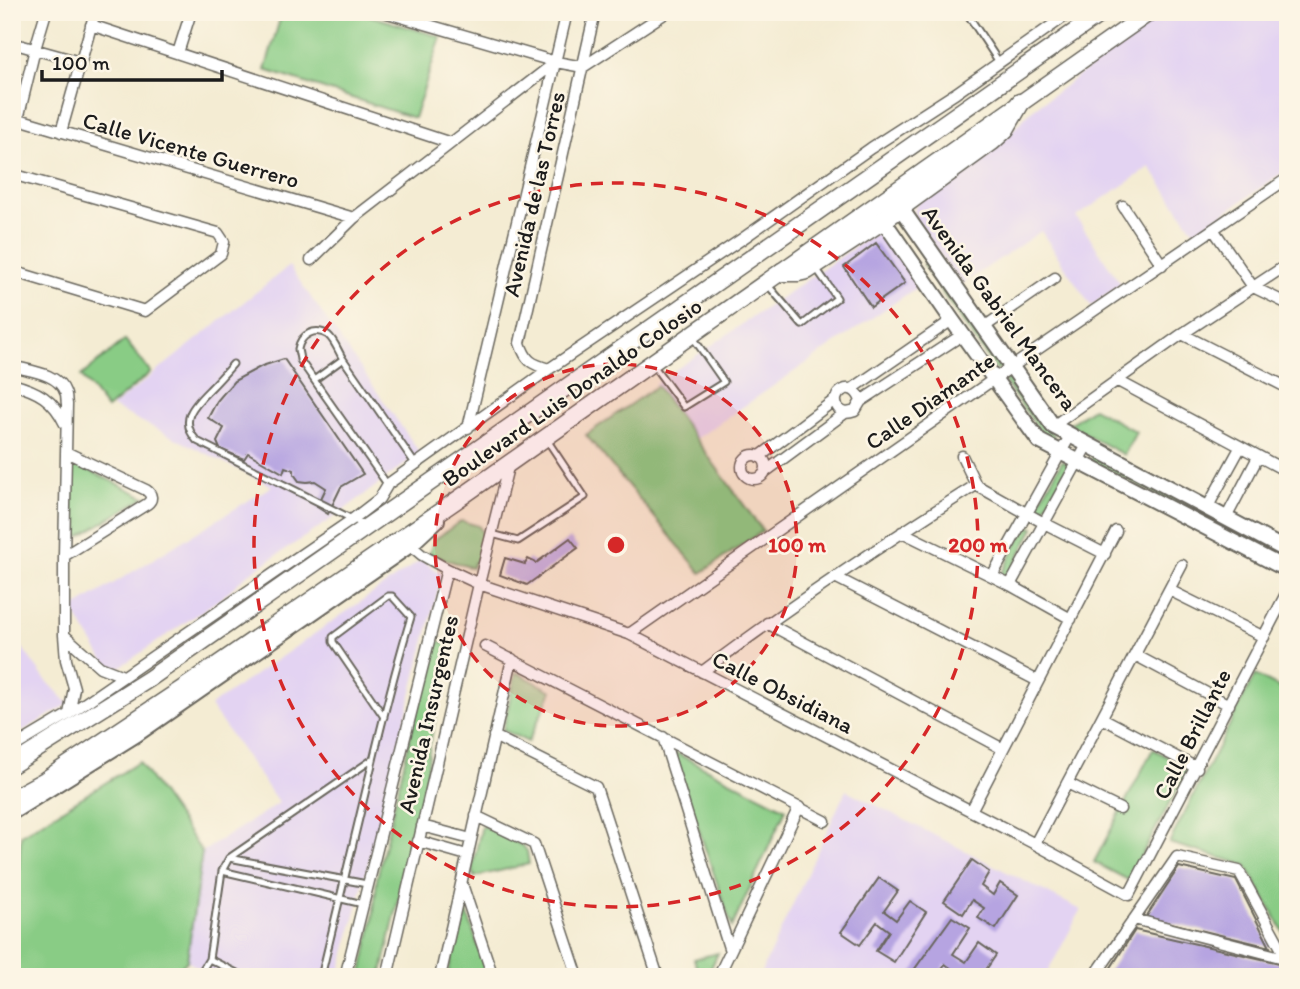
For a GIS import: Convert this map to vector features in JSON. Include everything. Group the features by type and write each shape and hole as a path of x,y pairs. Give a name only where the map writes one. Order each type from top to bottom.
{"highway":[{"path":"782,272 798,272 814,265 883,220 992,141 1004,129 1020,103"}],"main road":[{"name":"Boulevard Luis Donaldo Colosio","path":"12,765 149,679 360,523 1103,12"},
{"name":"Boulevard Luis Donaldo Colosio","path":"12,798 45,780 197,679 546,438 1150,12"}],"street":[{"path":"15,118 46,12"},
{"path":"61,132 95,12"},
{"path":"178,53 191,12"},
{"path":"384,12 556,62 583,67 667,12"},
{"path":"468,428 568,12"},
{"name":"Avenida de las Torres","path":"549,369 525,357 520,344 595,12"},
{"path":"12,748 69,714 360,523 388,484 549,369 1071,12"},
{"path":"92,25 451,143"},
{"path":"12,43 80,62"},
{"path":"311,260 354,218 556,62"},
{"name":"Calle Vicente Guerrero","path":"15,118 354,218"},
{"path":"12,174 218,233 225,242 221,254 145,311 12,271"},
{"name":"Calle Diamante","path":"629,634 1288,178"},
{"path":"1123,206 1162,265"},
{"name":"Avenida Gabriel Mancera","path":"900,207 1052,426 1288,551"},
{"name":"Avenida Gabriel Mancera","path":"883,220 1040,441 1288,570"},
{"path":"1213,229 1253,287 1288,304"},
{"path":"915,267 933,255"},
{"path":"1052,426 1182,334 1288,264"},
{"path":"984,327 1055,278"},
{"path":"852,389 952,320"},
{"path":"765,472 764,460 754,455 744,460 741,466 742,472 751,480 762,477 765,472 845,413 855,411 861,401 962,334"},
{"path":"1182,334 1288,388"},
{"path":"12,366 49,377 58,382 65,391 67,429 64,635 66,660 74,688 69,714"},
{"path":"1118,381 1288,472"},
{"path":"12,384 32,390 50,401 67,429"},
{"path":"845,413 840,410 836,400 842,390 852,389 861,401"},
{"path":"759,457 836,400"},
{"path":"992,576 1070,436"},
{"path":"1010,585 1087,445"},
{"path":"1207,508 1240,448"},
{"path":"64,556 151,501 150,492 66,452"},
{"path":"962,456 976,485 1105,554"},
{"path":"1226,518 1258,457"},
{"name":"Avenida Insurgentes","path":"387,977 510,461"},
{"path":"702,672 767,623 902,531 976,485"},
{"path":"12,812 137,734 410,545 467,492"},
{"path":"902,531 1071,619"},
{"path":"971,811 1116,531"},
{"name":"Calle Obsidiana","path":"410,545 422,555 479,584 629,634 1129,895"},
{"path":"1035,844 1182,565"},
{"name":"Avenida Insurgentes","path":"345,977 447,569"},
{"path":"835,577 1038,681"},
{"path":"1169,590 1264,637"},
{"name":"Calle Brillante","path":"1129,895 1288,590"},
{"path":"767,623 1003,749"},
{"path":"64,635 100,667 123,677"},
{"path":"485,646 825,821"},
{"path":"1135,655 1229,705"},
{"path":"440,977 512,659"},
{"path":"1102,718 1196,768"},
{"path":"494,736 596,787 658,977"},
{"path":"663,737 730,951"},
{"path":"1067,783 1120,809"},
{"path":"718,977 799,807"},
{"path":"476,816 534,844 578,977"},
{"path":"422,826 471,839"},
{"path":"418,841 467,855"},
{"path":"1094,977 1177,857 1239,871 1287,959"},
{"path":"461,882 494,977"},
{"path":"1134,919 1287,959"}],"lane":[{"path":"966,12 999,63"},
{"path":"767,283 802,325 837,298 814,265"},
{"path":"388,484 300,360 298,349 304,337 312,331 320,332 333,341 342,359 416,465"},
{"path":"652,363 684,407 724,382 692,336"},
{"path":"314,380 342,359"},
{"path":"233,364 193,406 188,423 191,434 197,441 360,523"},
{"path":"492,534 518,541 585,497 546,438"},
{"path":"321,977 384,717 390,686 411,617 392,596 388,596 333,636 333,642 384,717"},
{"path":"193,977 201,972 209,959 222,871 229,858 373,760"},
{"path":"229,858 367,884"},
{"path":"222,871 363,904"},
{"path":"209,959 245,977"}],"shaded area":[{"path":"1165,12 1288,12 1288,169 1195,233 1150,167 1076,217 1121,284 1091,306 1041,231 961,285 915,221 917,203 988,156 1031,111"},
{"path":"874,234 886,236 920,285 696,439 655,384"},
{"path":"289,266 420,453 333,518 247,575 221,598 117,669 107,666 72,609 272,486 112,407"},
{"path":"421,560 442,574 339,977 215,977 187,961 202,852 279,803 210,706"},
{"path":"22,647 44,678 69,704 12,737 12,648"},
{"path":"846,790 1081,910 1045,977 759,977"}],"green space":[{"path":"282,12 357,12 441,37 414,118 265,70"},
{"path":"928,261 1001,368 996,370 923,265"},
{"path":"125,340 151,372 107,409 81,376"},
{"path":"1009,378 1042,424 1054,435 1052,440 1044,437 1004,381"},
{"path":"657,386 763,531 701,573 586,435"},
{"path":"1093,408 1136,432 1124,455 1068,425"},
{"path":"1092,456 1288,556 1288,565 1091,460"},
{"path":"1062,461 1069,464 1042,513 1035,510"},
{"path":"72,462 145,497 72,541"},
{"path":"461,521 479,526 484,537 477,561 472,568 429,554 434,540"},
{"path":"1027,525 1034,528 1008,577 1001,574"},
{"path":"433,640 450,644 430,744 427,774 381,977 361,977 373,919 377,878"},
{"path":"516,672 552,691 528,742 503,730"},
{"path":"1255,675 1288,692 1288,940 1246,865 1169,843"},
{"path":"1153,749 1189,768 1128,880 1094,862"},
{"path":"672,751 786,809 732,927"},
{"path":"139,762 202,852 187,961 171,977 12,977 12,877 18,877 21,835"},
{"path":"482,825 523,846 527,851 529,864 474,877 472,868"},
{"path":"464,903 488,977 447,977"},
{"path":"718,953 707,977 682,977 698,972 694,959"}],"building":[{"path":"876,243 905,283 871,307 844,267"},
{"path":"284,359 363,474 341,487 328,514 317,507 326,488 315,481 299,481 294,470 285,467 283,473 248,453 244,459 220,449 217,442 224,428 208,418 217,401 234,381 262,366"},
{"path":"570,538 578,548 527,585 500,575 505,558 525,564 528,559 536,563"},
{"path":"972,860 989,872 981,886 993,895 1000,883 1018,895 996,929 978,918 984,908 972,900 963,914 944,901"},
{"path":"1179,867 1236,880 1270,947 1146,917"},
{"path":"879,878 898,891 884,911 896,920 910,901 926,912 894,962 876,951 889,931 877,922 860,945 841,932"},
{"path":"952,917 970,928 953,954 966,962 979,943 996,955 981,977 957,977 959,974 945,964 937,977 909,977"},
{"path":"1135,930 1288,965 1288,977 1105,977"}]}
